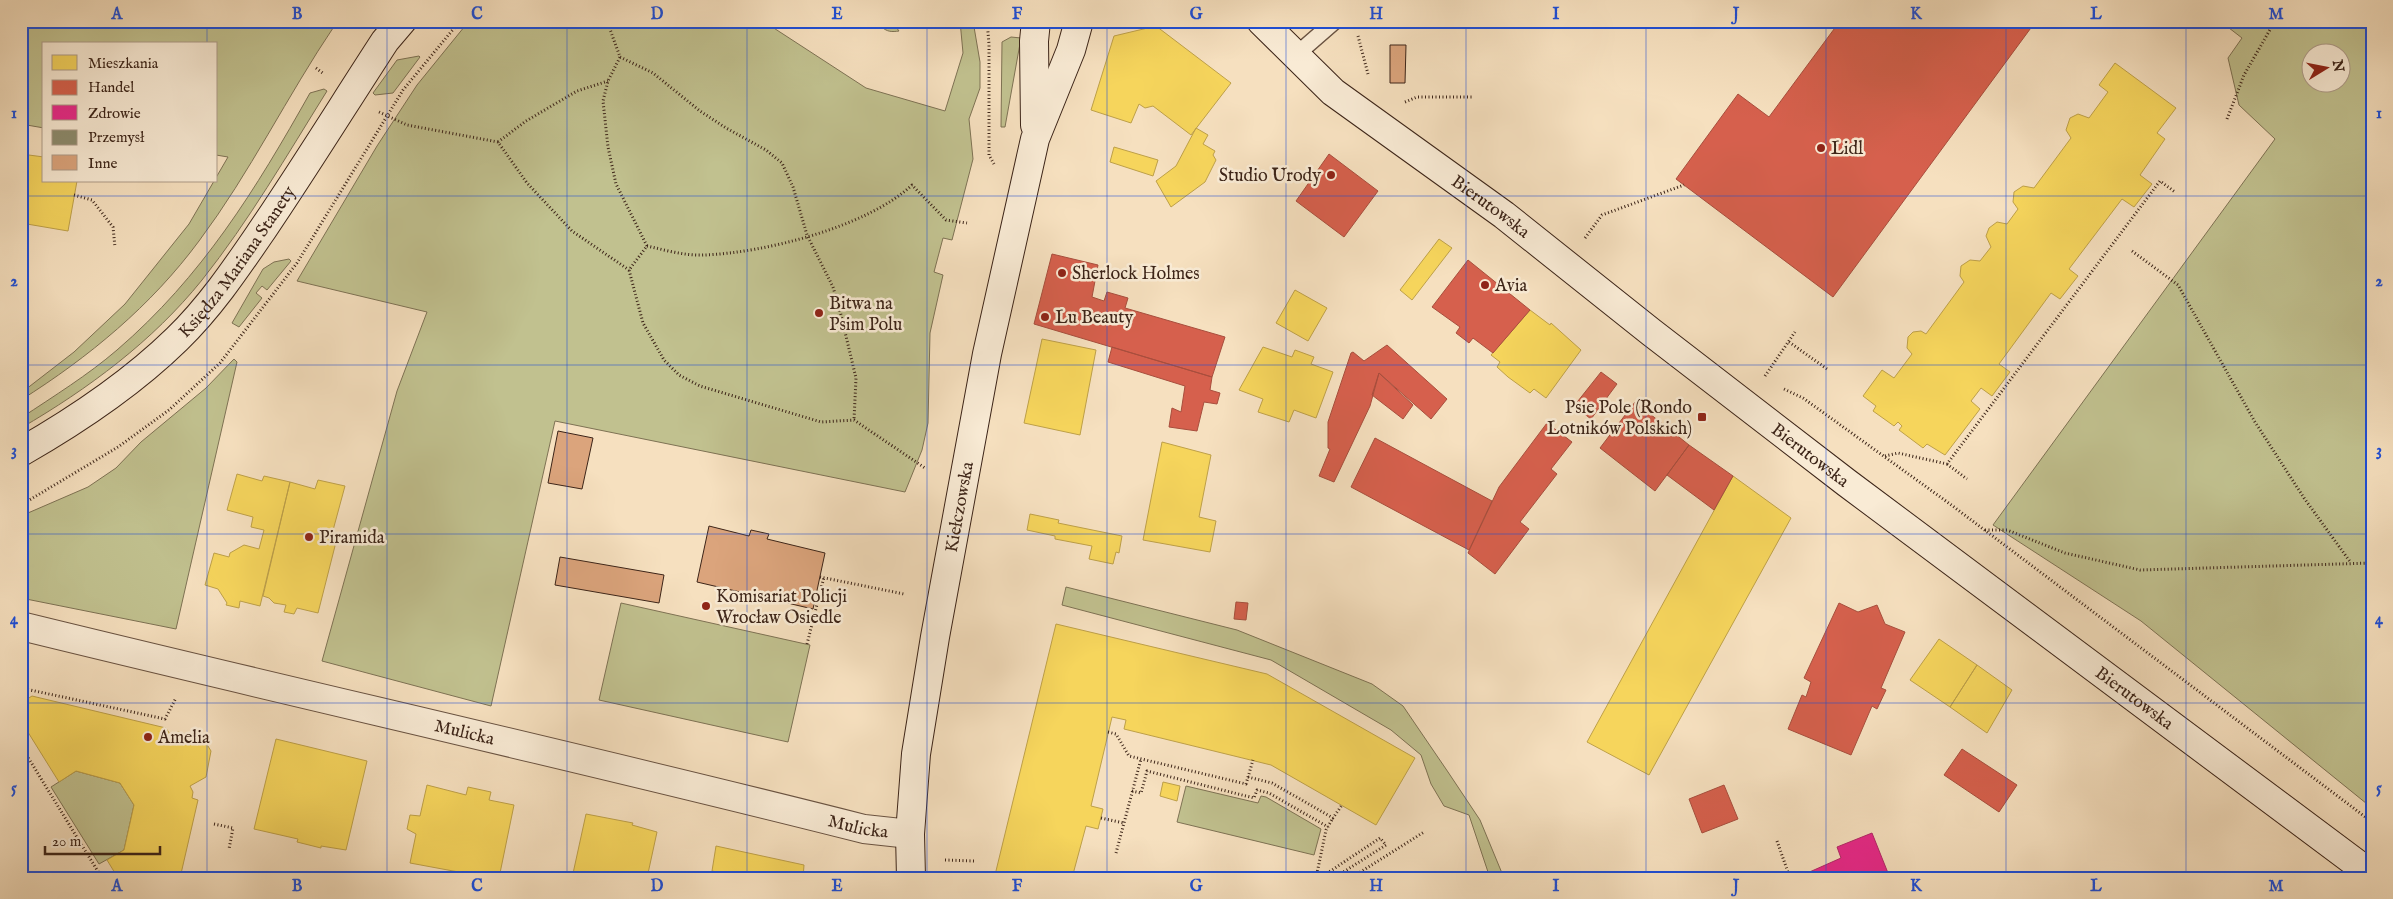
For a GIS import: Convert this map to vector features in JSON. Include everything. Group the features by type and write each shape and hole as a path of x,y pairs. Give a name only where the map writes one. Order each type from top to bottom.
{"street":[{"name":"Księdza Mariana Stanety","path":"21,452 96,407 135,376 178,339 217,295 293,186 385,41 402,21"},
{"name":"Kiełczowska","path":"1035,139 1034,41 1036,21"},
{"name":"Kiełczowska","path":"910,878 910,834 916,754 935,637 987,354 1035,139 1071,50 1079,21"},
{"name":"Bierutowska","path":"1261,21 1333,92 1504,215 1651,332 1847,483 2372,875"},
{"name":"Mulicka","path":"21,626 249,682 543,749 864,829 910,834"}],"lane":[{"path":"1296,55 1335,21"}],"path":[{"path":"607,21 620,57 653,74 707,115 766,150 782,163 792,187 807,235 833,287 856,378 854,420"},
{"path":"987,21 989,44 989,155"},
{"path":"2227,119 2244,75 2274,21"},
{"path":"1357,32 1369,80"},
{"path":"620,57 608,81 603,101 608,147 616,184 647,246"},
{"path":"498,142 526,121 577,90 608,81"},
{"path":"1402,103 1417,97 1474,96"},
{"path":"386,117 407,125 498,142 527,183 572,231 629,270 643,323 664,360 680,375 700,386 821,422 854,420 925,468"},
{"path":"1947,464 2160,181 2174,192"},
{"path":"647,246 703,255 777,245 858,218 900,195 912,185 946,220 967,223"},
{"path":"1566,264 1602,215 1684,185"},
{"path":"74,196 92,200 97,206 113,227 116,248"},
{"path":"629,270 647,246"},
{"path":"2132,251 2178,285 2255,422 2304,498 2351,563"},
{"path":"1763,378 1795,332"},
{"path":"1788,342 1827,369"},
{"path":"1803,398 1885,456 2372,822"},
{"path":"1885,456 1898,454 1947,464 1967,479"},
{"path":"1984,530 2007,530 2065,553 2140,570 2372,563"},
{"path":"807,644 822,577 904,594"},
{"path":"1108,732 1116,734 1129,756 1246,784 1253,760"},
{"path":"21,746 102,878"},
{"path":"1116,854 1141,759"},
{"path":"1132,792 1141,793 1147,771 1254,798 1256,790 1269,793 1328,827"},
{"path":"1248,777 1272,783 1333,818"},
{"path":"1316,876 1328,827 1342,805"},
{"path":"1100,818 1124,823"},
{"path":"214,824 233,828 229,849"},
{"path":"1351,878 1424,832"},
{"path":"1316,876 1329,872 1380,838 1386,845 1337,876 1338,878"},
{"path":"1777,841 1790,878"},
{"path":"940,859 974,861"}],"green space":[{"path":"21,21 59,21 60,25 133,26 133,21 333,21 335,25 235,189 180,265 140,309 95,348 21,400 21,393 74,352 125,304 189,224 213,182 218,182 218,174 228,157 218,155 218,42 42,42 42,128 21,124"},
{"path":"469,21 763,21 866,88 945,111 963,53 960,21 973,21 980,62 980,88 969,119 973,159 952,240 943,238 934,272 943,275 930,333 928,423 922,450 905,492 555,421 491,706 322,661 397,391 427,312 297,281 377,146 417,85"},
{"path":"886,21 913,21 907,27 901,22 896,27 899,31 894,32 882,27"},
{"path":"2220,21 2372,21 2372,808 2141,621 1993,525 2275,139 2239,105 2228,58 2242,38"},
{"path":"1011,37 1021,38 1005,127 1001,127 1002,42"},
{"path":"419,56 393,93 375,95 373,93 397,60"},
{"path":"324,89 327,91 252,211 219,258 183,302 141,343 95,380 21,428 21,418 106,359 147,322 175,293 201,262 248,197 310,93"},
{"path":"289,259 291,261 267,290 262,286 256,293 262,298 239,327 232,323 263,269 274,262"},
{"path":"234,359 237,362 176,629 21,598 21,516 88,487 116,468 141,442 206,388"},
{"path":"1066,587 1237,630 1372,684 1403,706 1448,772 1480,820 1504,878 1490,878 1469,815 1444,806 1431,784 1421,755 1391,730 1271,660 1062,605"},
{"path":"621,603 810,645 788,742 599,700"},
{"path":"76,771 120,783 134,805 124,850 99,864 51,787"},
{"path":"1186,786 1258,803 1261,796 1266,797 1321,829 1314,855 1177,822"}],"building: Mieszkania":[{"path":"1156,26 1231,83 1191,135 1153,106 1145,108 1139,104 1131,123 1091,110 1114,36"},
{"path":"2115,63 2176,108 2157,133 2165,139 2140,175 2152,184 2134,207 2122,199 2069,269 2078,276 2060,299 2051,293 1999,364 2010,372 1992,396 1981,388 1971,401 1980,409 1945,455 1927,444 1923,448 1899,430 1902,426 1898,422 1894,426 1873,411 1876,406 1863,396 1882,370 1894,378 1912,354 1907,348 1908,337 1913,332 1921,331 1926,334 1964,282 1960,276 1961,266 1970,260 1980,261 1991,247 1986,236 1989,228 1997,222 2007,224 2018,209 2013,202 2014,192 2023,186 2034,188 2071,138 2066,130 2070,118 2078,114 2089,118 2108,92 2099,85"},
{"path":"1196,128 1208,135 1203,144 1215,151 1213,155 1216,160 1205,182 1171,207 1156,181 1176,166"},
{"path":"1114,147 1158,160 1153,176 1110,162"},
{"path":"21,154 42,157 42,182 77,182 68,231 21,223"},
{"path":"1439,239 1452,248 1412,300 1400,290"},
{"path":"1295,290 1327,308 1308,341 1276,323"},
{"path":"1530,310 1550,325 1551,323 1581,350 1546,398 1534,389 1530,393 1508,377 1497,367 1500,362 1491,355"},
{"path":"1042,339 1096,350 1080,435 1024,423"},
{"path":"1263,347 1292,357 1295,350 1314,357 1311,364 1333,372 1316,418 1294,410 1289,422 1258,412 1263,399 1239,390"},
{"path":"1162,442 1211,455 1199,517 1216,521 1210,552 1143,540"},
{"path":"237,474 262,481 264,476 290,482 260,606 240,601 239,608 226,605 227,603 218,589 205,585 214,553 229,557 230,553 244,545 259,549 264,530 251,527 253,517 227,510"},
{"path":"1733,476 1791,518 1649,775 1587,742"},
{"path":"318,480 345,486 332,534 335,546 318,613 297,608 294,614 284,612 286,605 274,603 269,598 263,596 290,482 315,489"},
{"path":"1030,514 1059,520 1058,523 1122,536 1119,553 1116,552 1113,564 1089,559 1092,546 1055,539 1055,536 1027,530"},
{"path":"1056,624 1267,674 1415,758 1376,825 1271,765 1124,729 1126,720 1112,717 1091,806 1103,809 1098,829 1086,826 1072,878 1006,878 995,875"},
{"path":"1939,639 1977,665 1950,707 1910,680"},
{"path":"1977,665 2012,690 1987,733 1950,707"},
{"path":"32,696 166,728 171,736 178,732 203,738 211,751 206,777 190,786 193,792 192,798 198,800 180,878 118,878 107,860 124,850 134,805 120,783 76,771 59,782 21,721 21,703"},
{"path":"276,739 367,761 346,850 321,846 321,848 297,842 298,839 254,829"},
{"path":"1163,782 1180,786 1177,801 1160,796"},
{"path":"427,785 466,795 468,787 491,792 489,800 514,805 499,878 463,878 464,873 410,863 416,834 407,829 410,815 420,816"},
{"path":"586,814 633,823 632,825 657,832 647,878 572,878"},
{"path":"716,846 804,865 803,878 722,878 722,873 712,871"}],"building: Handel":[{"name":"Lidl","path":"1840,21 2036,21 1833,297 1676,179 1738,94 1769,117"},
{"path":"1329,154 1378,191 1344,237 1296,201"},
{"path":"1052,254 1098,265 1092,297 1104,301 1107,292 1128,298 1125,308 1225,337 1212,377 1034,324"},
{"path":"1468,260 1530,310 1493,353 1473,338 1469,343 1456,333 1460,327 1432,307"},
{"path":"1387,345 1447,399 1431,419 1379,373 1370,406 1334,482 1319,476 1330,449 1328,448 1328,422 1351,353 1353,352 1364,361"},
{"path":"1112,347 1212,377 1210,390 1220,393 1217,404 1204,402 1197,431 1169,427 1172,408 1181,412 1185,386 1108,362"},
{"path":"1601,372 1617,384 1591,419 1574,406"},
{"path":"1379,373 1413,405 1403,419 1372,395"},
{"path":"1635,402 1689,445 1655,491 1600,448"},
{"path":"1547,423 1572,442 1551,469 1557,474 1520,522 1529,529 1495,574 1468,553 1499,487"},
{"path":"1375,438 1492,501 1469,550 1351,487"},
{"path":"1689,445 1733,476 1714,510 1667,475"},
{"path":"1236,602 1248,603 1246,620 1234,619"},
{"path":"1839,603 1858,612 1877,605 1885,624 1905,632 1881,688 1886,690 1877,709 1872,706 1851,755 1788,729 1802,695 1806,697 1811,682 1804,678"},
{"path":"1962,749 2017,785 1999,812 1944,775"},
{"path":"1724,785 1738,819 1702,833 1689,799"}],"building: Zdrowie":[{"path":"1872,833 1890,878 1796,878 1841,858 1837,847"}],"building: Przemysł":[{"path":"59,21 96,21 96,25 59,25"}],"building: Inne":[{"path":"1390,45 1406,45 1405,83 1390,83"},
{"path":"558,431 593,438 582,489 548,483"},
{"path":"709,526 749,536 751,530 769,534 767,539 825,553 813,609 697,582"},
{"path":"560,557 664,575 659,603 555,585"}],"place":[{"name":"Lidl","path":"1821,148"},
{"name":"Studio Urody","path":"1331,175"},
{"name":"Sherlock Holmes","path":"1062,273"},
{"name":"Avia","path":"1485,285"},
{"name":"Bitwa na Psim Polu","path":"819,313"},
{"name":"Lu Beauty","path":"1045,317"},
{"name":"Psie Pole (Rondo Lotników Polskich)","path":"1702,417"},
{"name":"Piramida","path":"309,537"},
{"name":"Komisariat Policji Wrocław Osiedle","path":"706,606"},
{"name":"Amelia","path":"148,737"}]}
